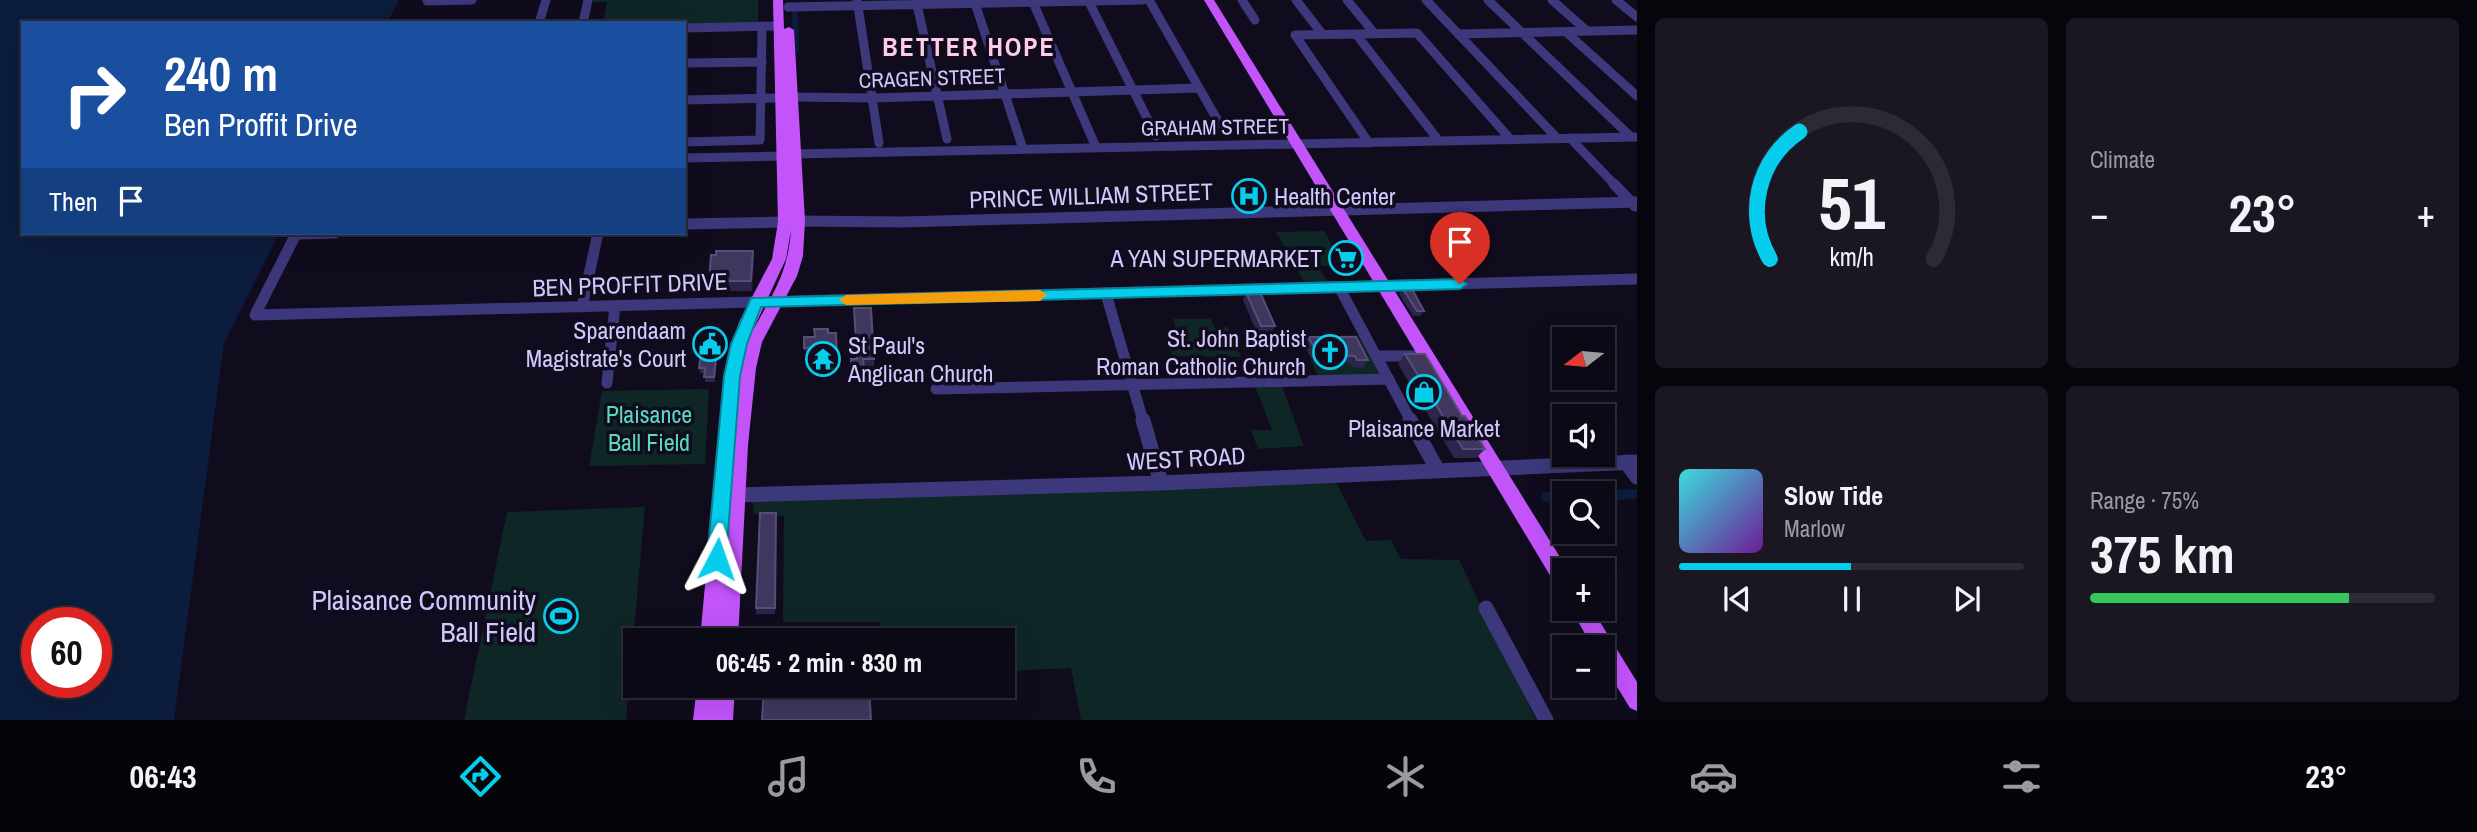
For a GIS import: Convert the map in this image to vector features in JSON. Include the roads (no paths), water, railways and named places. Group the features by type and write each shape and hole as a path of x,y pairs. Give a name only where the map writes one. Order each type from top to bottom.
{"main road":[{"path":"1209,0 1552,561"},
{"path":"785,2 770,27 786,98"},
{"path":"729,628 743,394 754,342 790,276 796,256 791,221 785,2"},
{"path":"711,628 732,376 739,344 756,302 768,285 779,259 791,221"},
{"path":"1588,621 1637,701"},
{"path":"704,720 706,698"},
{"path":"722,720 724,698"}],"street":[{"path":"427,1 472,0"},
{"path":"540,21 546,0"},
{"path":"583,21 588,0"},
{"path":"1088,0 1156,136"},
{"path":"785,2 1143,0"},
{"path":"1149,0 1222,128"},
{"path":"1242,0 1255,20"},
{"path":"1296,0 1323,35"},
{"path":"1347,0 1375,34"},
{"path":"1426,0 1564,139 1635,204"},
{"path":"1488,0 1634,137"},
{"path":"1552,0 1587,31"},
{"path":"1616,0 1637,17"},
{"path":"1032,1 1095,145"},
{"path":"917,2 947,139"},
{"path":"974,2 1023,149"},
{"path":"857,3 879,143"},
{"path":"686,28 770,27 762,62 760,140 686,142"},
{"path":"1458,34 1637,30"},
{"path":"1566,32 1637,96"},
{"path":"1369,143 1295,35 1417,33 1511,140"},
{"path":"1356,34 1439,141"},
{"path":"686,63 762,62"},
{"name":"CRAGEN STREET","path":"686,100 874,98 1199,88"},
{"name":"GRAHAM STREET","path":"686,158 1634,137"},
{"name":"PRINCE WILLIAM STREET","path":"686,224 903,222 1337,209 1635,204"},
{"path":"255,315 295,235"},
{"path":"582,307 598,235"},
{"name":"BEN PROFFIT DRIVE","path":"255,315 1637,279"},
{"path":"1339,287 1437,469"},
{"path":"1106,294 1161,482"},
{"path":"607,383 615,306"},
{"path":"1376,356 1427,355"},
{"path":"936,389 1388,379"},
{"path":"1632,462 1637,477"},
{"name":"WEST ROAD","path":"737,495 1161,482 1632,462"},
{"path":"1486,608 1546,720"}],"water":[{"path":"0,0 399,0 388,21 21,21 21,235 278,235 224,343 174,720 0,720"}],"waterway":[{"path":"795,12 796,50"},
{"path":"1615,495 1637,494"},
{"path":"1546,497 1552,497"}],"place":[{"name":"Health Center","path":"1249,196"},
{"name":"A YAN SUPERMARKET","path":"1346,258"},
{"name":"Sparendaam Magistrate's Court","path":"710,344"},
{"name":"St. John Baptist Roman Catholic Church","path":"1330,352"},
{"name":"St Paul's Anglican Church","path":"823,359"},
{"name":"Plaisance Market","path":"1424,392"},
{"name":"Plaisance Community Ball Field","path":"561,616"}],"district":[{"name":"BETTER HOPE","path":"969,46"}],"park label":[{"name":"Plaisance Ball Field","path":"649,428"}]}
